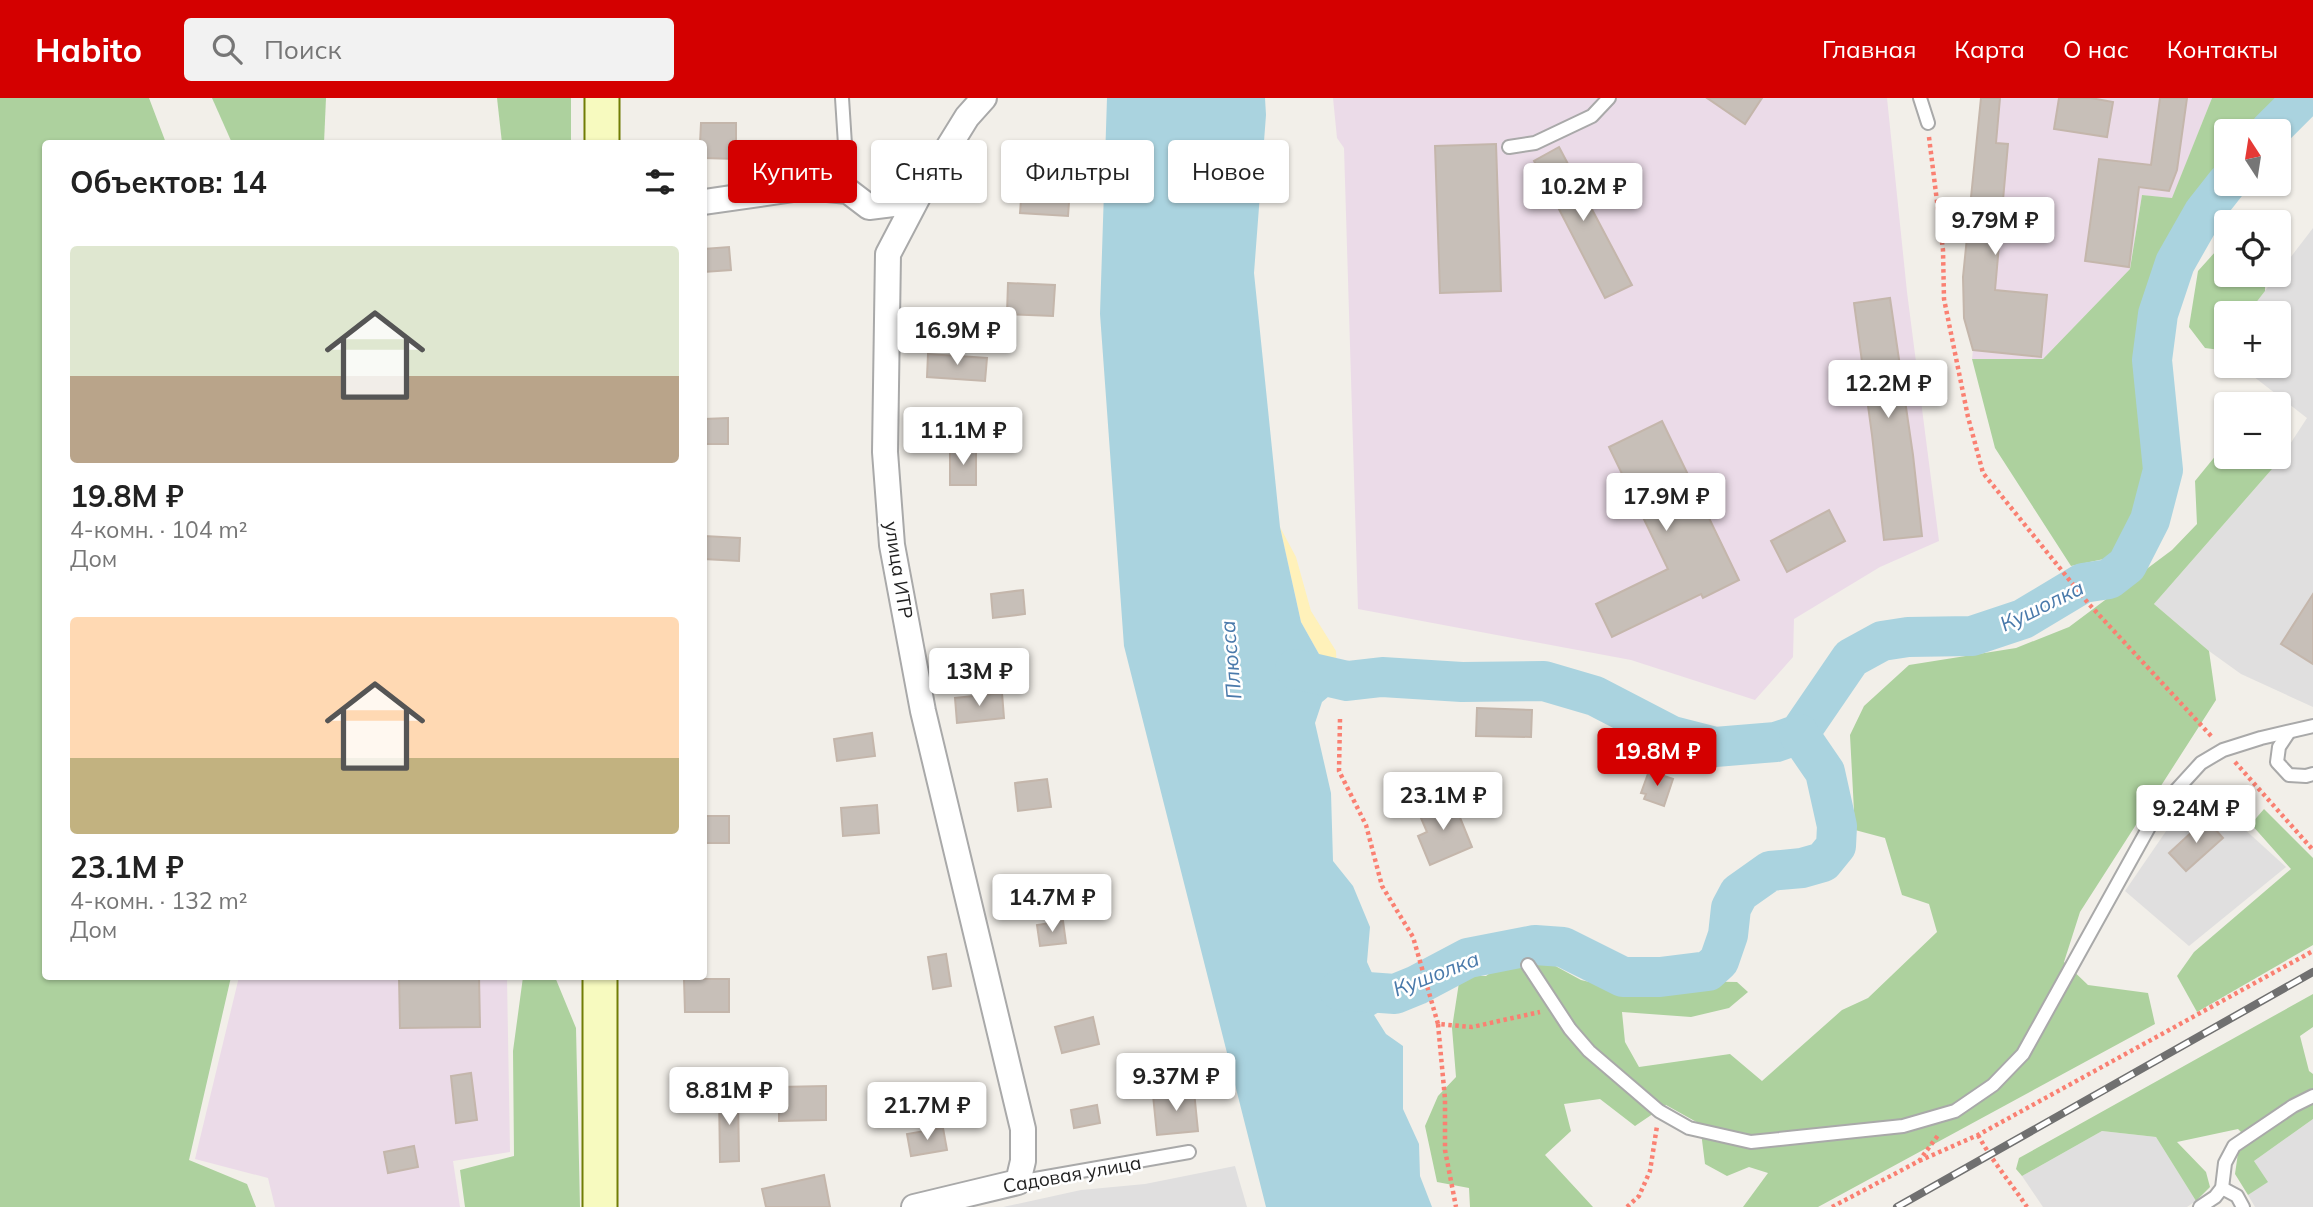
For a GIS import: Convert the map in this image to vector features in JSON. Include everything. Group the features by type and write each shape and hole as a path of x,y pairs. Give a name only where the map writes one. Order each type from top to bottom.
{"main road":[{"path":"602,98 602,140"},
{"path":"600,980 600,1207"}],"street":[{"name":"улица ИТР","path":"953,140 967,117 984,98"},
{"path":"857,198 869,207 882,229 888,254"},
{"path":"707,202 728,199"},
{"path":"869,207 895,203"},
{"name":"улица ИТР","path":"915,203 888,254 885,452 892,545 923,711 1023,1129 1023,1161 1018,1182"},
{"name":"Садовая улица","path":"914,1207 1018,1182"}],"lane":[{"path":"842,98 845,140"},
{"path":"1509,147 1535,143 1592,116 1609,98"},
{"path":"1920,98 1928,123"},
{"path":"1528,965 1570,1029 1589,1051 1659,1111 1689,1128 1751,1142 1903,1126 1955,1111 1993,1086 2023,1054 2159,809 2201,763 2223,750 2313,726"},
{"path":"2288,732 2278,747 2277,762 2289,775 2313,774"},
{"path":"2200,1207 2215,1197 2222,1188 2225,1163 2234,1146 2293,1106 2313,1096"},
{"name":"Садовая улица","path":"1018,1182 1189,1153"},
{"path":"2222,1188 2236,1196 2243,1207"}],"path":[{"path":"1928,123 1943,250 1944,299 1968,417 1983,473 2088,603 2313,850"},
{"path":"1340,719 1339,771 1366,825 1382,886 1413,937 1438,1024 1445,1098 1445,1150 1456,1207"},
{"path":"1832,1207 1919,1161 1978,1135 2313,951"},
{"path":"1438,1024 1472,1027 1556,1008"},
{"path":"1627,1207 1640,1196 1650,1171 1659,1111"},
{"path":"1919,1161 1955,1111"},
{"path":"1978,1135 1989,1156 2007,1175 2028,1207"}],"shaded area":[{"path":"1333,98 1887,98 1907,292 1939,541 1880,567 1794,619 1793,657 1755,700 1631,660 1358,609 1344,148 1337,138"},
{"path":"1981,98 2212,98 2172,199 2142,195 2130,269 2043,359 1972,359 1973,350 1964,318 1963,277"},
{"path":"2313,228 2313,707 2241,674 2209,651 2154,604 2272,469 2291,469 2291,443 2307,418 2291,406 2291,392 2274,392 2255,378 2291,378 2291,301 2257,301 2268,287 2291,287 2291,257"},
{"path":"2197,786 2286,867 2189,946 2125,891"},
{"path":"238,980 507,980 510,1152 453,1161 460,1207 275,1207 268,1178 195,1159"},
{"path":"2313,1119 2313,1207 2255,1207 2248,1195 2267,1182 2254,1161"},
{"path":"2102,1131 2156,1137 2196,1201 2187,1207 2043,1207 2022,1176"},
{"path":"1235,1166 1247,1207 1003,1207 1081,1190 1145,1184"}],"green space":[{"path":"0,98 149,98 165,140 42,140 42,980 230,980 189,1160 247,1184 256,1207 0,1207"},
{"path":"212,98 326,98 324,140 231,140"},
{"path":"497,98 571,98 571,140 502,140"},
{"path":"2212,98 2290,98 2268,119 2214,119 2214,186 2171,259 2151,314 2143,365 2155,466 2141,519 2118,556 2071,566 1995,448 1972,359 2043,359 2130,269 2142,195 2172,198"},
{"path":"2214,253 2214,287 2265,287 2257,301 2214,301 2214,349 2205,348 2189,327 2198,271"},
{"path":"2214,458 2214,469 2272,469 2154,604 2209,651 2216,700 2080,912 2064,962 2088,985 2148,993 2155,1024 1818,1207 1743,1207 1768,1173 1749,1167 1727,1176 1705,1164 1700,1124 1666,1105 1635,1126 1600,1099 1564,1104 1571,1131 1545,1155 1593,1207 1470,1207 1469,1188 1437,1182 1425,1126 1438,1096 1456,1077 1452,1028 1460,976 1486,976 1509,959 1548,962 1581,980 1623,990 1675,981 1737,982 1748,992 1729,1008 1691,1017 1622,1012 1625,1042 1639,1067 1730,1054 1762,1081 1842,1010 1868,998 1937,932 1929,904 1902,895 1885,838 1855,830 1850,735 1864,706 1909,665 2016,648 2069,627 2172,550 2197,524 2195,481"},
{"path":"2264,809 2313,858 2313,945 2197,1012 2177,976 2194,952 2291,869 2251,824"},
{"path":"523,980 556,980 576,1028 580,1207 465,1207 460,1170 514,1156 513,1051"},
{"path":"2313,994 2313,1027 2300,1036 2309,1071 2313,1074 2313,1119 2254,1161 2268,1182 2248,1195 2235,1174 2238,1153 2249,1140 2238,1129 2177,1142 2206,1172 2210,1187 2196,1201 2156,1137 2102,1131 2022,1176 2016,1169 2019,1158"}],"sand":[{"path":"1280,527 1296,557 1311,611 1336,651 1337,673 1324,663 1301,622"}],"water":[{"name":"Плюсса","path":"1107,98 1265,98 1264,140 1168,140 1168,203 1259,203 1254,273 1280,527 1301,622 1324,663 1347,681 1322,702 1315,723 1331,793 1333,861 1353,886 1370,927 1367,962 1376,982 1395,994 1389,1006 1374,1015 1386,1034 1403,1046 1403,1109 1419,1144 1420,1176 1432,1207 1266,1207 1124,646 1100,314 1104,203 1154,203 1154,140 1106,140"}],"building":[{"path":"1707,98 1762,98 1745,124"},
{"path":"1981,98 2000,98 1996,143 2008,144 1995,290 2047,295 2041,357 1973,350 1964,318 1963,277"},
{"path":"2059,98 2091,98 2113,102 2107,137 2054,129"},
{"path":"2160,98 2187,98 2177,170 2169,191 2139,187 2129,267 2085,261 2099,159 2151,165"},
{"path":"701,123 736,123 736,140 728,140 728,159 707,158 707,140 700,140"},
{"path":"1496,144 1501,291 1440,293 1435,146"},
{"path":"1559,147 1632,285 1605,298 1534,161"},
{"path":"1021,203 1069,203 1068,216 1020,213"},
{"path":"729,247 731,270 707,272 707,249"},
{"path":"1008,283 1055,285 1053,316 1007,314"},
{"path":"1890,298 1922,536 1884,540 1854,303"},
{"path":"928,354 987,358 985,381 927,377"},
{"path":"728,418 728,444 707,444 707,419"},
{"path":"1662,421 1739,580 1703,598 1701,594 1612,637 1596,604 1668,569 1609,447"},
{"path":"950,449 976,449 976,485 950,485"},
{"path":"1829,510 1845,541 1787,572 1771,541"},
{"path":"707,536 740,538 739,561 707,559"},
{"path":"1023,590 1025,614 993,618 991,594"},
{"path":"2313,594 2313,664 2281,644"},
{"path":"1002,693 1004,718 957,723 955,698"},
{"path":"1477,708 1532,710 1531,737 1476,736"},
{"path":"872,733 875,756 837,761 834,739"},
{"path":"1649,771 1673,779 1664,806 1644,799 1646,794 1641,793"},
{"path":"1047,779 1051,807 1018,811 1015,783"},
{"path":"1452,798 1472,847 1430,865 1418,836 1427,832 1418,811"},
{"path":"877,805 879,833 843,836 841,808"},
{"path":"707,816 729,816 729,843 707,843"},
{"path":"2206,819 2223,838 2186,871 2169,853"},
{"path":"1063,921 1066,943 1040,946 1037,925"},
{"path":"946,954 951,986 933,989 928,957"},
{"path":"729,979 729,1012 685,1012 684,980"},
{"path":"399,980 479,980 480,1027 400,1028"},
{"path":"1093,1017 1099,1044 1062,1053 1055,1027"},
{"path":"471,1073 477,1120 456,1123 451,1076"},
{"path":"826,1086 826,1120 779,1121 779,1087"},
{"path":"1194,1091 1198,1131 1157,1135 1153,1095"},
{"path":"719,1093 738,1093 739,1161 720,1162"},
{"path":"1097,1105 1100,1123 1074,1128 1071,1110"},
{"path":"943,1128 947,1150 911,1156 907,1134"},
{"path":"414,1146 418,1167 388,1173 384,1152"},
{"path":"824,1175 830,1207 766,1207 762,1189"}],"waterway":[{"name":"Кушолка","path":"2282,119 2303,98"},
{"name":"Кушолка","path":"1295,669 1347,681 1382,677 1462,682 1544,681 1595,696 1672,736 1715,747 1776,742 1799,734 1851,658 1882,641 1908,637 1972,636 2023,619 2083,583 2109,579 2127,565 2150,520 2163,470 2152,360 2158,314 2175,263 2204,212 2217,196"},
{"name":"Кушолка","path":"1339,990 1395,994 1468,958 1535,945 1563,947 1623,977 1660,977 1708,971 1719,961 1728,935 1731,908 1739,893 1770,871 1802,868 1823,862 1836,846 1837,826 1825,772 1799,734"}],"railway":[{"path":"1897,1207 2313,972"}]}
